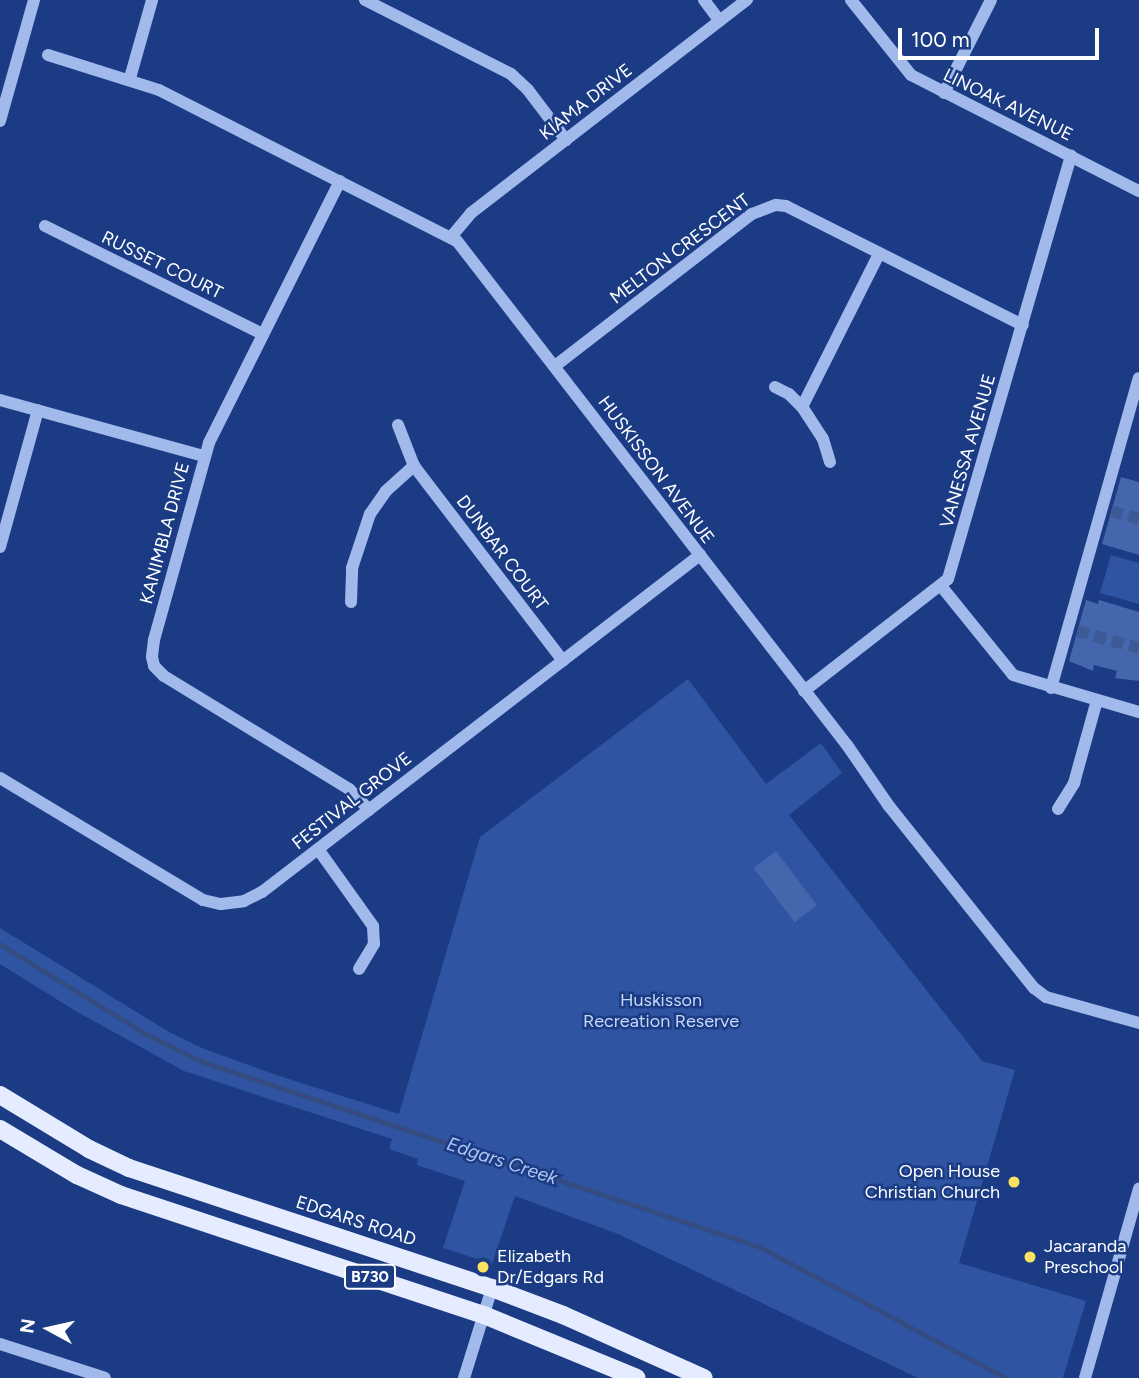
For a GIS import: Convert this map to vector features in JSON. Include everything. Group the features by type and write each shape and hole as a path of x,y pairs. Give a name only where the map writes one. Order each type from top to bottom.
{"main road":[{"name":"EDGARS ROAD","path":"0,1095 89,1149 129,1168 492,1288 563,1315 704,1378"},
{"name":"B730","path":"0,1129 77,1175 156,1207 484,1315 637,1378"},
{"path":"156,1207 164,1180"}],"street":[{"path":"130,78 152,0"},
{"path":"365,0 511,74 528,90 566,140"},
{"path":"704,0 720,21"},
{"name":"KIAMA DRIVE","path":"451,237 471,213 747,0"},
{"name":"LINOAK AVENUE","path":"851,0 903,67 920,81 1139,191"},
{"path":"944,93 990,0"},
{"path":"0,121 34,1"},
{"name":"HUSKISSON AVENUE","path":"48,55 130,78 159,90 461,244 889,806 1034,988 1046,997 1139,1023"},
{"name":"VANESSA AVENUE","path":"804,691 942,586 955,560 1070,156"},
{"name":"KANIMBLA DRIVE","path":"340,181 204,456 154,640 152,662 164,676 349,789 369,810"},
{"name":"MELTON CRESCENT","path":"555,366 760,208 776,205 786,206 1023,325"},
{"name":"RUSSET COURT","path":"45,226 263,334"},
{"path":"802,407 878,254"},
{"path":"1051,688 1073,629 1107,509 1111,475 1139,378"},
{"path":"775,387 789,394 802,407 822,439 830,462"},
{"path":"0,400 204,456"},
{"path":"0,547 38,410"},
{"name":"DUNBAR COURT","path":"398,425 414,466 563,661"},
{"path":"351,602 352,568 370,514 386,491 414,466"},
{"name":"FESTIVAL GROVE","path":"0,778 188,893 213,903 244,901 262,892 700,555"},
{"path":"942,586 1006,670 1020,679 1139,712"},
{"path":"1058,808 1073,783 1097,700"},
{"path":"318,849 373,926 374,944 359,969"},
{"path":"1085,1378 1139,1189"},
{"path":"464,1378 492,1288"},
{"path":"0,1344 101,1377"}],"green space":[{"path":"1111,555 1139,563 1139,604 1100,593"},
{"name":"Huskisson Recreation Reserve","path":"688,679 766,784 821,743 842,773 789,815 982,1061 1015,1070 959,1263 1086,1301 1063,1378 918,1378 618,1234 515,1196 492,1264 443,1248 465,1181 417,1165 418,1159 389,1149 392,1139 184,1071 74,1010 0,964 0,928 169,1032 202,1048 399,1114 480,837"}],"building":[{"path":"1121,477 1139,482 1139,555 1102,544"},
{"path":"1086,600 1098,604 1099,600 1139,612 1139,681 1115,678 1117,671 1094,665 1093,671 1069,661"},
{"path":"776,851 817,905 795,922 754,868"}],"waterway":[{"name":"Edgars Creek","path":"0,944 141,1031 203,1062 760,1247 1006,1378"}],"tunnel":[{"path":"1111,511 1139,519"},
{"path":"1077,631 1139,648"}],"place":[{"name":"Open House Christian Church","path":"1014,1182"},
{"name":"Jacaranda Preschool","path":"1030,1257"},
{"name":"Elizabeth Dr/Edgars Rd","path":"483,1267"}]}
